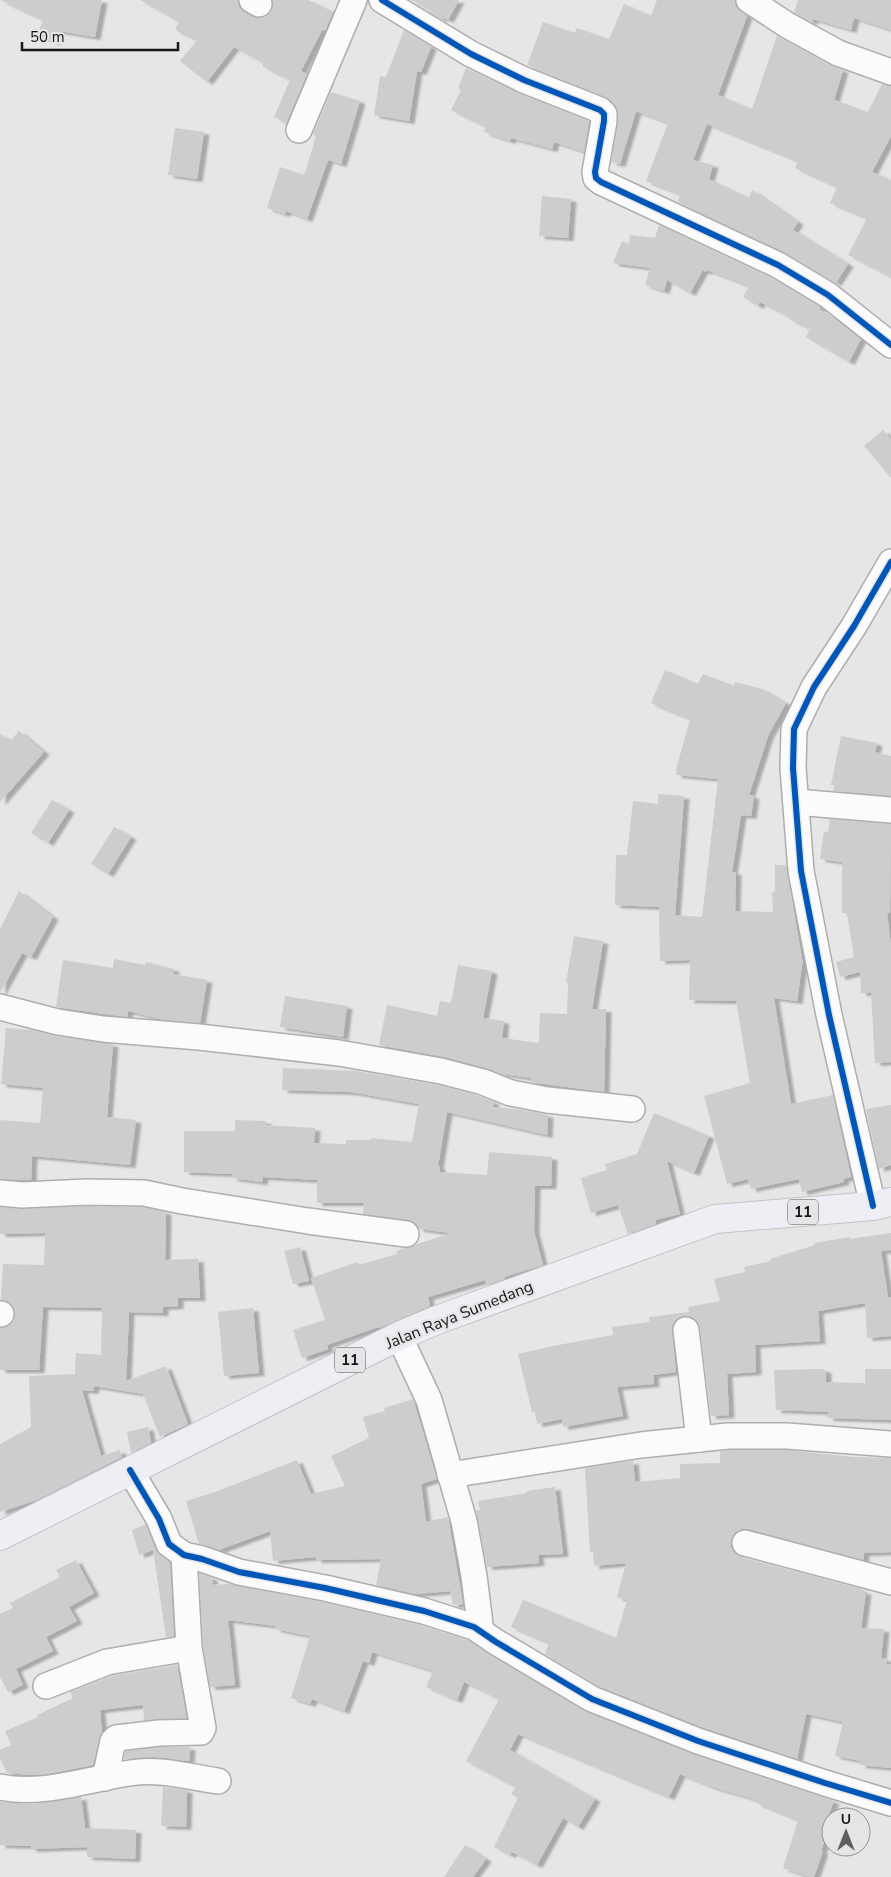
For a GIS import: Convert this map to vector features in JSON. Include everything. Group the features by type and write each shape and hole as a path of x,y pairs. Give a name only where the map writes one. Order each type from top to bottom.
{"highway":[{"name":"Jalan Raya Sumedang","path":"0,1536 399,1336 437,1320 715,1219 882,1204"}],"street":[{"path":"299,130 354,0"},
{"path":"382,0 471,54 524,80 600,110 604,114 604,121 595,172 596,178 778,266 828,295 891,345"},
{"path":"749,0 787,25 838,53 891,72"},
{"path":"882,1204 827,1006 802,870 793,768 794,729 814,687 854,626 891,562"},
{"path":"796,802 891,810"},
{"path":"0,1007 58,1022 103,1029 199,1037 339,1053 441,1071 483,1082 511,1093 547,1100 632,1109"},
{"path":"0,1193 22,1195 87,1192 144,1193 289,1218 406,1234"},
{"path":"686,1330 699,1439"},
{"path":"399,1336 429,1400 464,1521 474,1576 481,1632"},
{"path":"450,1475 641,1444 728,1436 787,1436 891,1444"},
{"path":"130,1470 159,1519 169,1544 184,1555 239,1572 325,1588 424,1611 474,1627 592,1699 707,1744 891,1803"},
{"path":"745,1543 891,1582"},
{"path":"105,1778 113,1741 120,1736 202,1730 203,1725 189,1648 184,1555"},
{"path":"46,1686 107,1662 189,1648"},
{"path":"0,1787 16,1790 52,1787 152,1771 218,1780"}],"building":[{"path":"0,0 102,0 95,37 59,31 55,42 37,35 43,20"},
{"path":"140,0 238,0 239,7 244,12 259,18 266,17 271,12 272,0 308,0 333,12 325,31 322,30 301,71 307,74 287,123 274,117 290,80 262,66 264,63 234,47 207,82 180,61 197,40 175,30 179,22"},
{"path":"411,0 459,0 448,20 429,12 430,10"},
{"path":"657,0 735,0 736,7 747,16 718,95 752,109 777,36 831,66 843,70 834,100 868,112 882,84 891,86 891,136 872,172 891,180 891,277 848,255 867,218 830,203 837,187 795,168 798,161 707,124 693,160 713,165 709,179 749,198 752,190 798,222 793,230 848,264 836,283 784,252 678,202 680,194 646,181 668,123 636,111 620,164 611,162 618,121 618,113 614,104 605,97 527,65 543,22 575,33 577,28 609,39 624,4 651,16"},
{"path":"798,0 891,0 891,30 854,18 851,30 813,19 812,22 794,13"},
{"path":"404,30 431,47 421,72 417,71 409,121 374,115 380,76 386,77"},
{"path":"466,68 519,93 589,121 584,152 554,142 552,149 511,138 510,141 484,132 486,127 451,110 461,90 458,88"},
{"path":"331,92 360,101 341,164 328,160 307,219 286,211 285,214 267,208 280,167 303,175 305,173 316,136 313,134"},
{"path":"175,128 204,132 197,179 168,175"},
{"path":"542,196 571,199 568,238 539,236"},
{"path":"659,225 771,278 820,307 820,310 861,339 849,362 806,337 810,329 760,302 758,306 743,297 749,286 703,270 690,293 667,280 664,291 645,285 650,268 613,263 622,241 629,244 630,235 655,238"},
{"path":"883,430 891,439 891,478 864,446"},
{"path":"665,670 698,684 703,674 734,686 735,682 762,689 786,703 768,736 749,795 754,796 751,816 741,815 732,872 736,872 735,911 773,912 772,892 775,892 775,865 786,865 803,965 797,1001 774,998 791,1104 833,1095 851,1177 843,1179 844,1182 802,1192 799,1179 751,1189 748,1179 727,1184 704,1096 750,1083 736,1001 689,1000 690,960 660,961 659,907 615,905 616,855 627,855 633,801 658,804 658,794 684,796 675,915 702,917 718,779 676,775 690,719 651,703"},
{"path":"19,731 44,752 0,802 0,734 10,741"},
{"path":"841,736 877,743 875,752 891,756 891,796 833,791 834,785 831,785"},
{"path":"52,800 69,810 48,843 31,833"},
{"path":"830,819 891,824 890,913 887,913 891,946 891,1062 875,1063 871,993 861,993 860,972 840,977 836,962 854,957 847,913 842,913 842,862 820,859 824,832 828,832"},
{"path":"114,827 131,837 108,874 91,864"},
{"path":"19,891 53,917 31,957 22,953 0,993 0,929"},
{"path":"574,936 603,941 592,1009 606,1009 604,1092 531,1082 531,1078 503,1074 445,1057 379,1045 387,1005 437,1016 440,1001 451,1003 458,965 492,971 483,1018 504,1021 502,1038 539,1043 540,1013 567,1014 568,983 566,983"},
{"path":"114,959 145,965 146,962 174,969 173,974 207,980 200,1023 164,1020 128,1011 127,1017 56,1007 63,960 113,968"},
{"path":"285,996 347,1006 343,1037 280,1027"},
{"path":"6,1028 33,1030 56,1036 113,1044 107,1117 136,1120 130,1165 32,1156 31,1180 0,1179 0,1120 40,1123 43,1088 1,1084"},
{"path":"283,1068 356,1071 438,1085 494,1102 493,1107 548,1115 547,1135 447,1112 438,1166 440,1167 440,1172 487,1175 489,1152 552,1157 551,1186 535,1186 534,1231 543,1265 504,1277 505,1279 487,1285 485,1280 428,1297 430,1306 379,1328 327,1345 328,1349 302,1358 293,1330 325,1320 311,1278 358,1262 359,1265 397,1254 396,1251 451,1233 419,1229 415,1223 408,1220 363,1214 364,1203 317,1203 317,1180 263,1177 262,1182 232,1178 233,1174 184,1172 184,1131 235,1131 235,1120 266,1121 265,1125 315,1128 314,1143 346,1144 346,1140 371,1140 371,1138 412,1142 419,1104 351,1092 282,1090"},
{"path":"891,1105 891,1165 879,1169 866,1109"},
{"path":"654,1113 709,1136 694,1173 667,1161 680,1214 655,1220 656,1224 628,1234 618,1205 591,1213 581,1178 607,1170 605,1164 637,1154"},
{"path":"87,1206 142,1207 166,1212 165,1260 198,1259 200,1298 178,1298 178,1306 163,1307 163,1313 129,1312 126,1381 166,1366 188,1424 160,1437 143,1394 94,1386 93,1391 82,1390 101,1456 120,1450 122,1457 37,1500 0,1512 0,1444 31,1427 29,1376 75,1374 76,1353 101,1355 102,1308 43,1307 39,1370 0,1370 0,1328 9,1326 14,1321 15,1314 13,1306 8,1301 1,1300 3,1264 44,1265 45,1233 0,1234 0,1207 23,1209"},
{"path":"891,1233 891,1250 881,1251 888,1297 891,1297 891,1336 867,1338 865,1303 818,1311 820,1341 755,1345 756,1372 727,1374 729,1415 711,1416 700,1328 698,1322 692,1317 684,1316 678,1318 673,1324 672,1331 676,1372 653,1375 654,1384 617,1387 623,1416 563,1427 562,1419 537,1424 535,1412 532,1412 518,1354 613,1335 612,1327 649,1322 649,1317 689,1312 688,1307 720,1301 714,1279 745,1272 744,1267 771,1261 770,1259 815,1245 814,1243"},
{"path":"300,1247 309,1281 293,1284 284,1251"},
{"path":"253,1308 259,1373 224,1376 218,1312"},
{"path":"823,1369 826,1371 826,1382 865,1383 865,1369 891,1369 891,1420 828,1418 828,1412 776,1410 774,1370"},
{"path":"413,1399 437,1479 421,1484 426,1522 448,1517 463,1604 453,1605 450,1591 416,1594 376,1585 381,1559 316,1560 316,1557 273,1561 270,1531 219,1550 199,1544 186,1501 215,1492 297,1460 311,1494 345,1486 331,1456 369,1438 363,1417 385,1411 384,1408"},
{"path":"148,1427 151,1443 131,1453 127,1432"},
{"path":"786,1450 853,1457 891,1458 891,1552 864,1553 863,1560 748,1529 741,1529 735,1533 731,1540 731,1547 741,1557 861,1589 861,1591 866,1592 861,1628 884,1629 881,1658 887,1659 886,1664 891,1664 891,1768 860,1765 861,1761 835,1756 843,1722 806,1714 797,1759 703,1727 598,1686 545,1654 549,1643 511,1627 523,1600 616,1638 627,1600 617,1597 626,1563 594,1566 593,1552 590,1552 585,1468 633,1461 635,1482 680,1478 680,1464 720,1463 720,1451"},
{"path":"555,1487 563,1554 538,1555 539,1563 487,1567 476,1510 480,1510 478,1501"},
{"path":"146,1524 156,1550 170,1563 174,1636 166,1637 153,1550 139,1555 132,1530"},
{"path":"76,1560 94,1593 69,1607 77,1621 46,1637 53,1651 16,1669 23,1685 8,1692 0,1677 0,1614 13,1608 10,1603 60,1577 56,1570"},
{"path":"199,1573 212,1578 213,1585 229,1584 322,1602 420,1625 468,1640 587,1712 693,1754 834,1801 832,1807 821,1807 821,1857 814,1877 783,1868 798,1820 756,1803 757,1800 709,1786 680,1774 669,1797 518,1734 510,1750 595,1799 578,1827 563,1818 537,1865 512,1852 510,1855 494,1847 518,1798 511,1794 516,1787 466,1761 499,1699 464,1682 457,1700 426,1687 433,1671 372,1652 369,1663 363,1661 344,1711 312,1699 310,1704 291,1698 310,1636 275,1629 276,1626 228,1620 235,1685 210,1687 203,1646"},
{"path":"177,1665 187,1718 144,1720 143,1705 100,1710 102,1733 93,1765 47,1774 7,1773 0,1758 0,1750 11,1745 5,1731 38,1717 37,1715 73,1698 70,1692 111,1676"},
{"path":"160,1747 190,1747 189,1761 153,1757 124,1759 125,1751"},
{"path":"163,1787 187,1790 186,1827 161,1826"},
{"path":"81,1797 85,1828 136,1830 135,1859 87,1857 87,1847 31,1849 31,1846 0,1845 0,1802 33,1804"},
{"path":"465,1845 486,1859 473,1877 444,1877"}],"cycle path":[{"path":"382,0 471,54 524,80 600,110 604,114 604,121 595,172 596,178 778,265 828,295 891,345"},
{"path":"873,1206 829,1015 801,871 793,768 794,729 814,687 854,626 891,562"},
{"path":"130,1470 159,1519 169,1544 184,1555 239,1572 325,1588 424,1611 474,1627 592,1699 698,1741 891,1803"}]}
